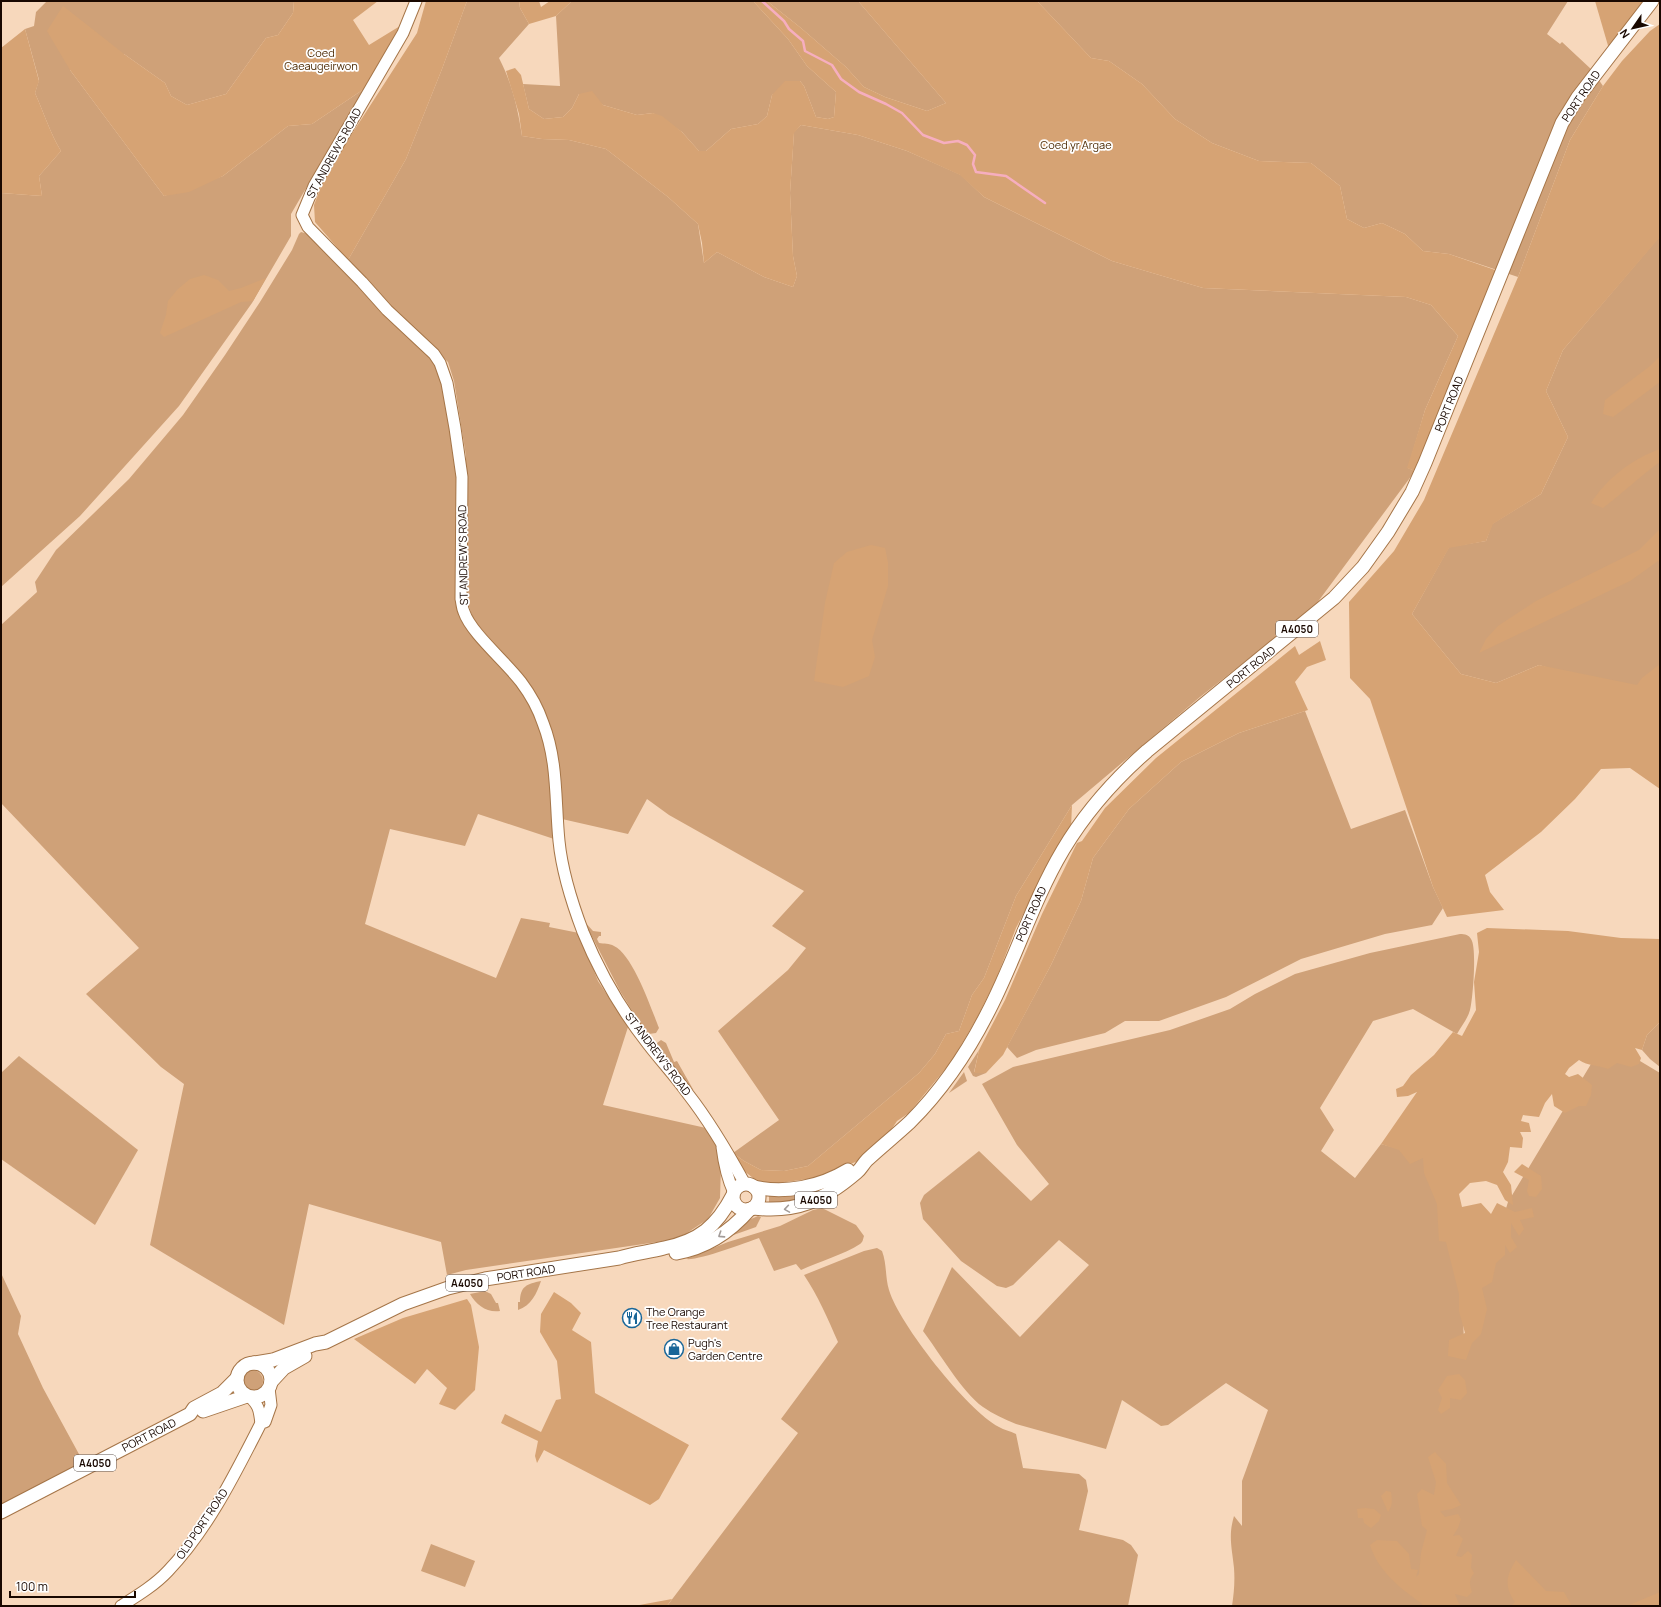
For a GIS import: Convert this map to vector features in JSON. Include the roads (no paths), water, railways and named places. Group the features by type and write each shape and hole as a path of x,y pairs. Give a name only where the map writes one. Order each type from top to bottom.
{"main road":[{"name":"PORT ROAD","path":"619,1258 635,1260 696,1248 728,1231 752,1209 784,1210 815,1201 857,1172 867,1160 889,1142 920,1111 950,1074 967,1048 992,1003 1054,866 1073,834 1094,806 1119,777 1142,756 1334,598 1362,567 1388,532 1412,492 1428,456 1557,134 1578,97 1632,29 1652,1"},
{"name":"PORT ROAD","path":"1632,29 1660,4"},
{"name":"PORT ROAD","path":"749,1186 779,1190 812,1186 836,1176 867,1160"},
{"path":"749,1186 759,1197 756,1205 752,1209 742,1210 738,1208 733,1200 733,1194 737,1188 749,1186"},
{"name":"PORT ROAD","path":"190,1414 194,1408 222,1393 236,1378 242,1367 254,1363 273,1360 315,1344 326,1342 404,1304 448,1288 491,1278 619,1258 634,1253 680,1245 695,1238 713,1225 723,1213 733,1194"},
{"name":"PORT ROAD","path":"1,1512 190,1414 248,1397 262,1396 284,1368 318,1350 326,1342"},
{"path":"254,1363 265,1367 270,1376 270,1385"},
{"path":"236,1378 238,1389 248,1397"}],"street":[{"name":"ST ANDREW'S ROAD","path":"416,1 403,34 314,186 302,215 308,227 387,310 434,354 440,363 447,384 462,477 461,599 464,613 474,629 520,682 535,703 543,723 550,745 556,779 557,824 562,863 576,911 595,958 628,1016 648,1044 693,1100 749,1186"},
{"name":"ST ANDREW'S ROAD","path":"722,1146 727,1175 733,1194"},
{"name":"OLD PORT ROAD","path":"121,1606 167,1572 190,1545 231,1481 261,1424 265,1422 271,1405 270,1385"},
{"path":"248,1397 256,1403 260,1410 261,1424"}],"waterway":[{"path":"762,1 803,41 805,51 832,65 841,79 859,92 902,113 923,135 944,143 958,141 967,145 975,155 973,164 976,172 1006,176 1045,203"}],"place":[{"name":"The Orange Tree Restaurant","path":"632,1318"},
{"name":"Pugh's Garden Centre","path":"674,1349"}],"park label":[{"name":"Coed Caeaugeirwon","path":"321,59"},
{"name":"Coed yr Argae","path":"1076,145"}]}
